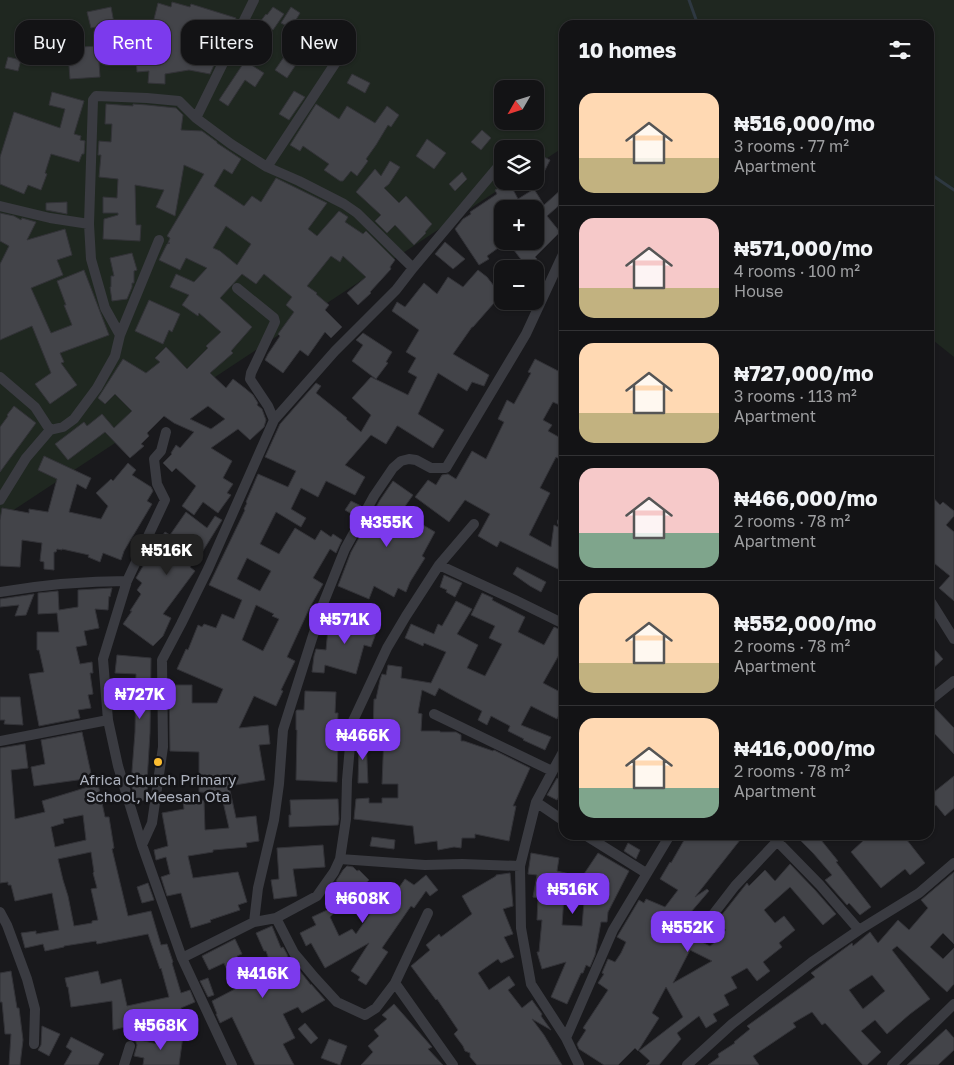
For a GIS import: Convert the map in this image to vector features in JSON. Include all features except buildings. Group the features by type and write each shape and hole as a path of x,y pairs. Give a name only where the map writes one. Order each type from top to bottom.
{"street":[{"path":"196,118 254,0"},
{"path":"267,167 334,65"},
{"path":"120,335 105,308 91,259 88,224 93,100 96,96 179,101 196,118 231,144 267,167 344,204 357,213 413,268"},
{"path":"142,845 152,823 163,746 162,660 208,569 274,420 303,386 396,290 494,172"},
{"path":"0,206 50,218 88,224"},
{"path":"0,500 26,458 50,430 63,427 74,419 97,388 115,356 120,335 159,240"},
{"path":"254,922 258,888 274,820 283,730 323,604 345,549 374,496 392,468 401,461 409,459 416,460 431,468 446,468 526,334 559,263"},
{"path":"237,288 274,318 276,322 251,373 250,379 268,406 274,420"},
{"path":"0,377 35,407 50,430"},
{"path":"166,432 161,451 154,459 157,484 165,500 127,581 103,659 108,720 118,766 142,845 182,958 232,1065"},
{"path":"182,958 254,922 276,918 317,896 334,872 340,859 346,819 352,722 387,648 439,565 474,524"},
{"path":"439,565 559,622"},
{"path":"0,592 94,581 127,581"},
{"path":"934,607 954,639"},
{"path":"934,697 954,681"},
{"path":"434,714 552,771"},
{"path":"0,741 108,720"},
{"path":"559,759 536,802 520,866 521,928 531,984 566,1038 579,1065"},
{"path":"536,802 559,817"},
{"path":"593,840 646,873"},
{"path":"566,1038 613,930 667,840"},
{"path":"708,921 735,886 778,840"},
{"path":"782,840 859,930"},
{"path":"340,859 425,865 520,866"},
{"path":"687,1065 739,1019 812,962 919,892 954,863"},
{"path":"0,912 7,925 36,1009 34,1044"},
{"path":"276,918 294,953 337,1002 365,1015 376,1008 395,983 428,913"},
{"path":"395,983 453,1065"},
{"path":"892,1065 954,1004"},
{"path":"124,1065 130,1046"}],"shaded area":[{"path":"0,0 954,0 954,357 934,341 934,20 559,20 559,150 544,160 544,140 494,140 494,190 498,190 0,519"}],"waterway":[{"path":"689,0 696,20"},
{"path":"934,176 954,190"}],"place":[{"name":"Africa Church Primary School, Meesan Ota","path":"158,762"}]}
